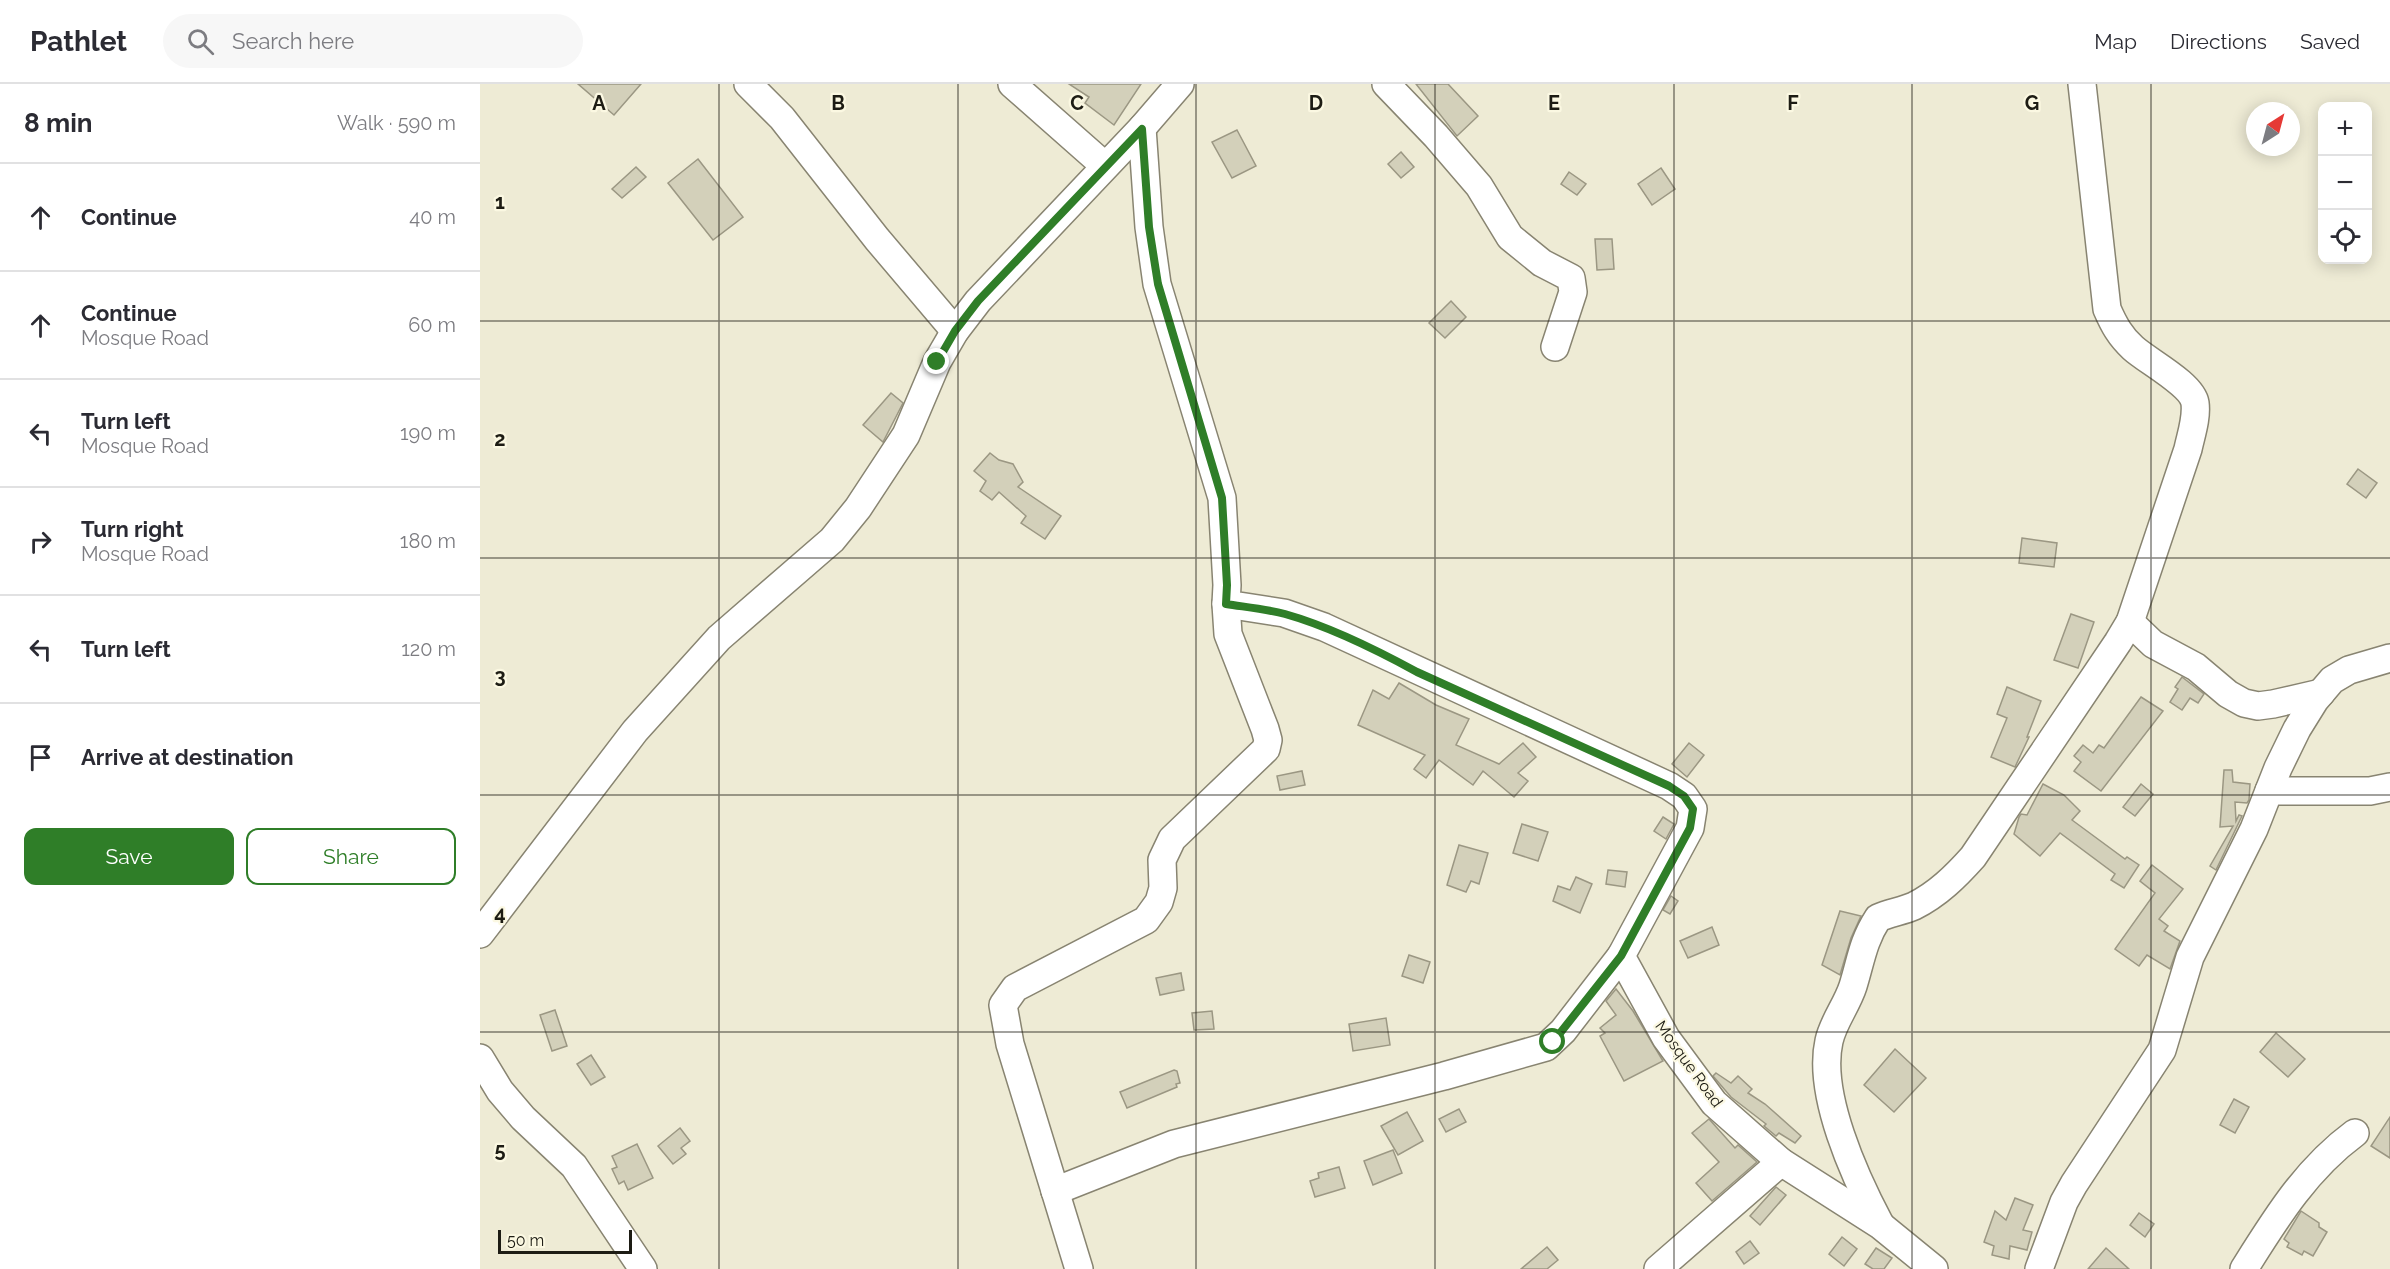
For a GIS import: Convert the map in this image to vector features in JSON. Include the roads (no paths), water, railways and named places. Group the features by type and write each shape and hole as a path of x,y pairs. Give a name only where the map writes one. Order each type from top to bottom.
{"street":[{"path":"748,84 782,118 877,239 955,331"},
{"path":"1012,84 1105,166"},
{"path":"480,934 635,731 719,638 832,540 858,508 906,435 937,362 955,331 978,301 1142,129 1180,84"},
{"path":"1386,84 1436,135 1479,186 1510,237 1542,263 1571,278 1573,292 1555,347"},
{"path":"1880,1225 1859,1184 1829,1095 1826,1067 1830,1037 1852,988 1865,938 1878,918 1912,907 1933,894 1952,880 1973,856 2130,622 2188,449 2195,402 2189,390 2134,348 2116,329 2108,309 2082,84"},
{"path":"1079,1269 1010,1044 1003,1005 1015,988 1146,920 1159,902 1162,888 1162,860 1172,839 1266,749 1268,740 1228,634 1222,498 1158,284 1149,227 1142,129"},
{"path":"1056,1191 1174,1144 1444,1076 1546,1047 1563,1031 1621,956 1690,828 1693,809 1684,796 1669,786 1324,627 1284,614 1226,604"},
{"path":"2130,622 2153,644 2196,667 2228,694 2244,703 2265,705 2321,693"},
{"path":"2038,1269 2069,1193 2162,1050 2190,957 2254,829 2297,729 2332,680 2349,670 2390,658"},
{"path":"2269,791 2370,791 2390,787"},
{"name":"Mosque Road","path":"1621,956 1666,1038 1714,1103 1781,1162 1880,1225 1935,1269"},
{"path":"480,1058 500,1091 523,1118 574,1166 643,1269"},
{"path":"2244,1269 2293,1193 2323,1158 2355,1133"},
{"path":"1658,1269 1781,1162"}]}
